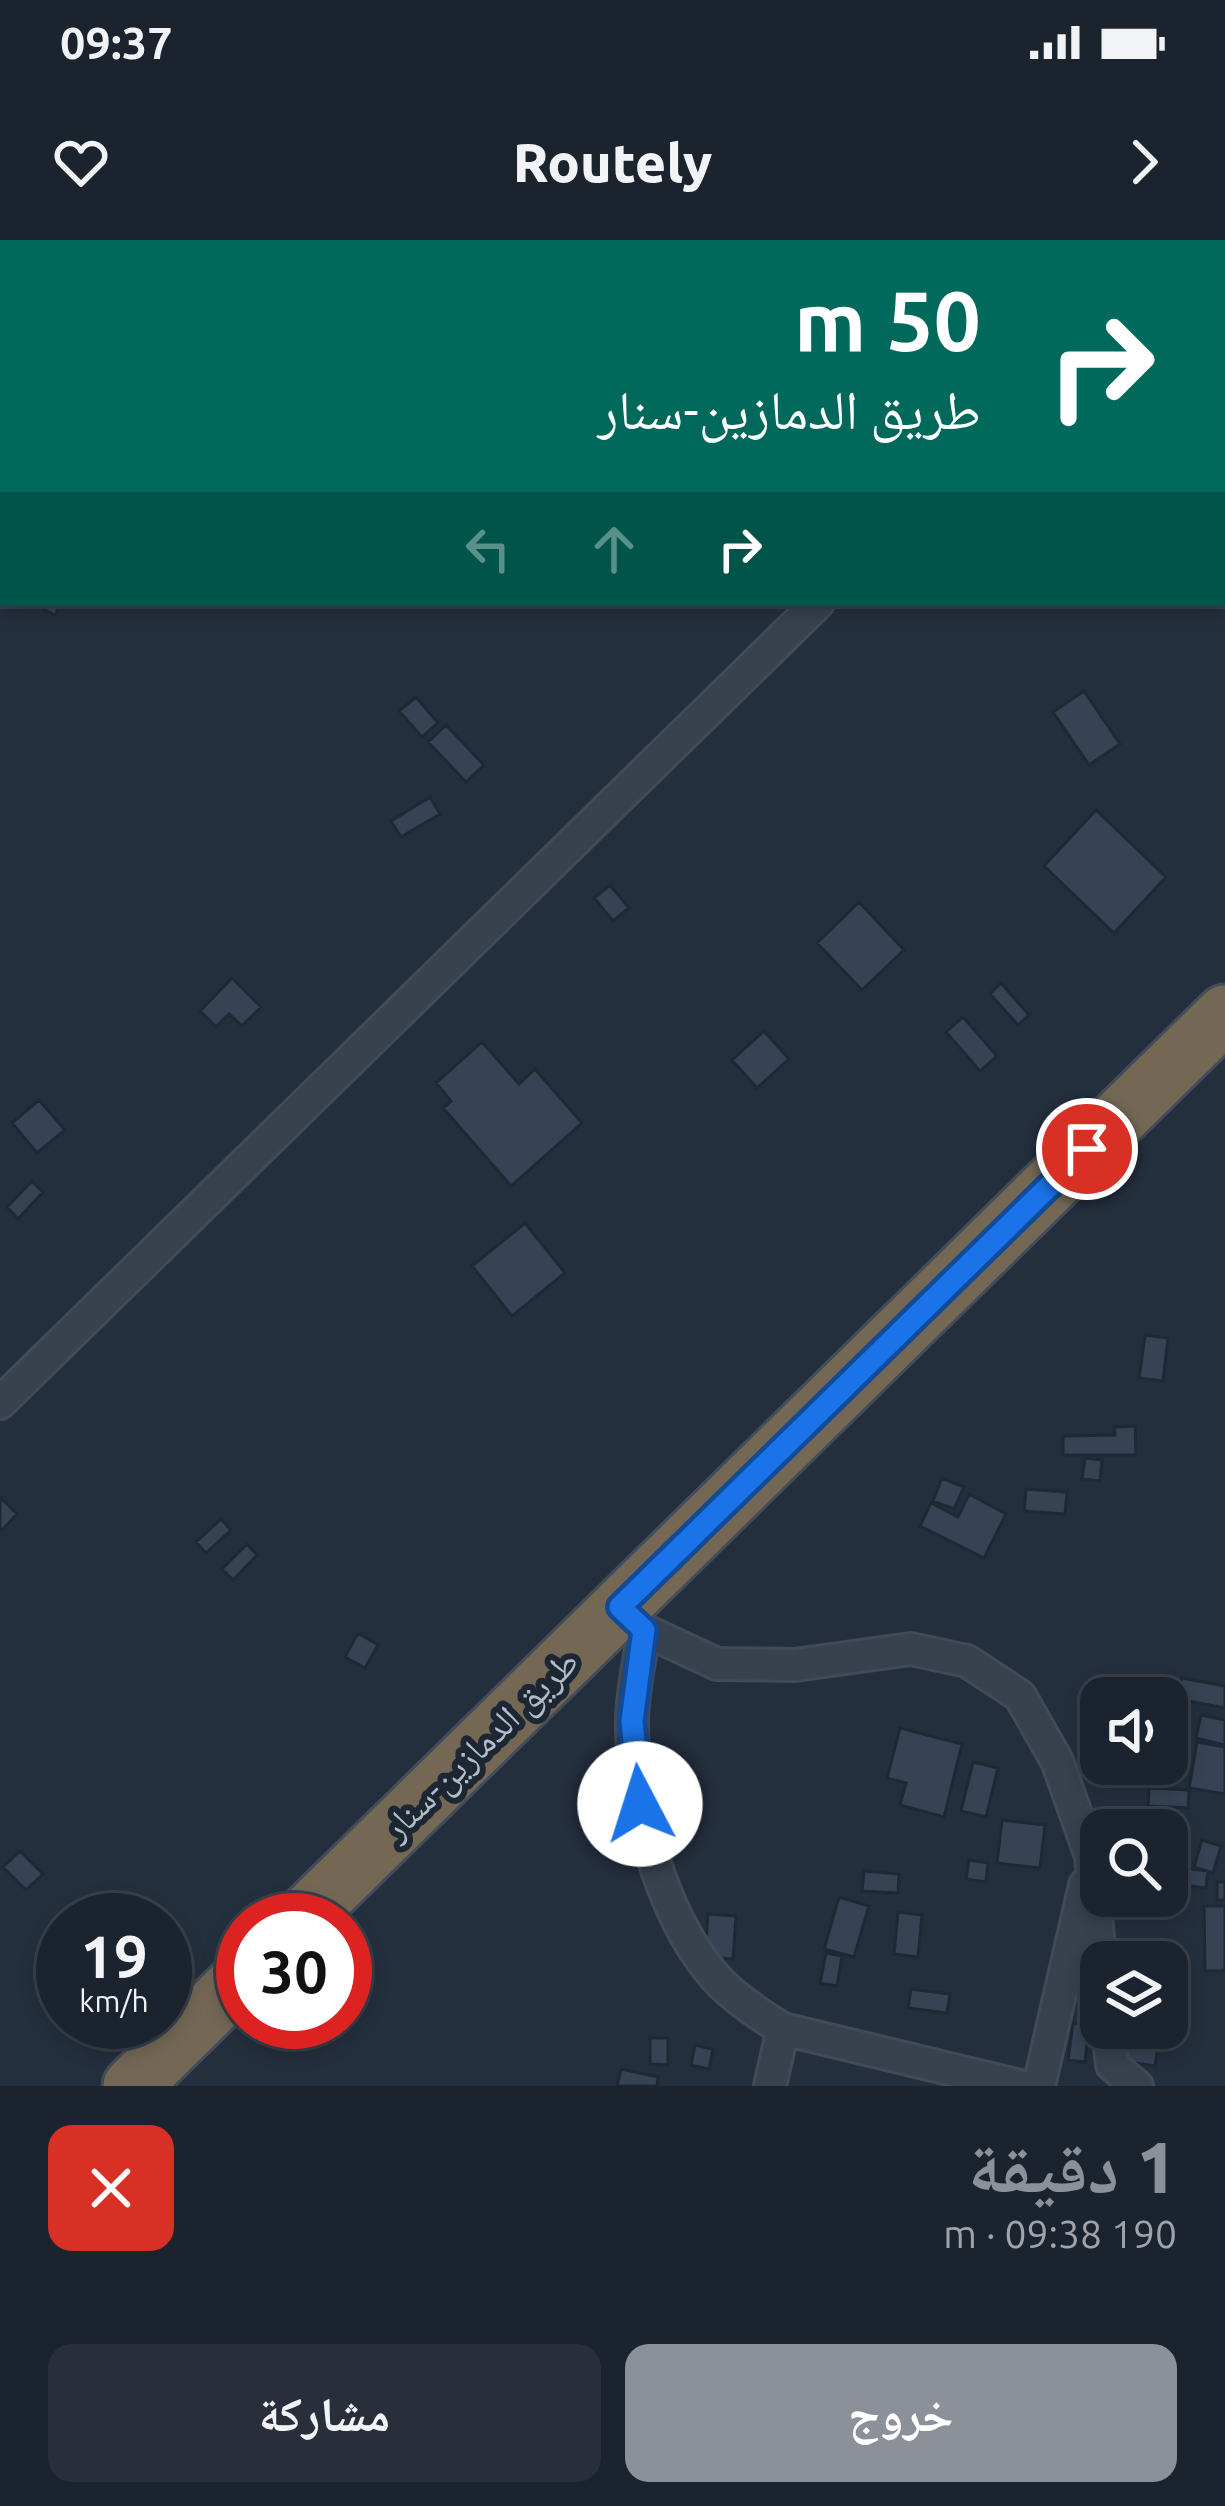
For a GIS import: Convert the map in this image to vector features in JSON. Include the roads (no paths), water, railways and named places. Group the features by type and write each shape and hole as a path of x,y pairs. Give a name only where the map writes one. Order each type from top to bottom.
{"highway":[{"name":"طريق الدمازين-سنار","path":"331,1893 632,1619 1224,1017"},
{"path":"132,2086 216,2004"}],"street":[{"path":"0,1403 815,606"},
{"path":"1020,2086 783,2029 712,1975 674,1915 640,1804 632,1721 632,1619 717,1664 795,1665 911,1649 967,1661 1020,1696 1058,1761 1080,1824"},
{"path":"1039,2086 1080,1905"},
{"path":"770,2086 783,2029"},
{"path":"1110,2049 1112,2065 1137,2086"}]}
